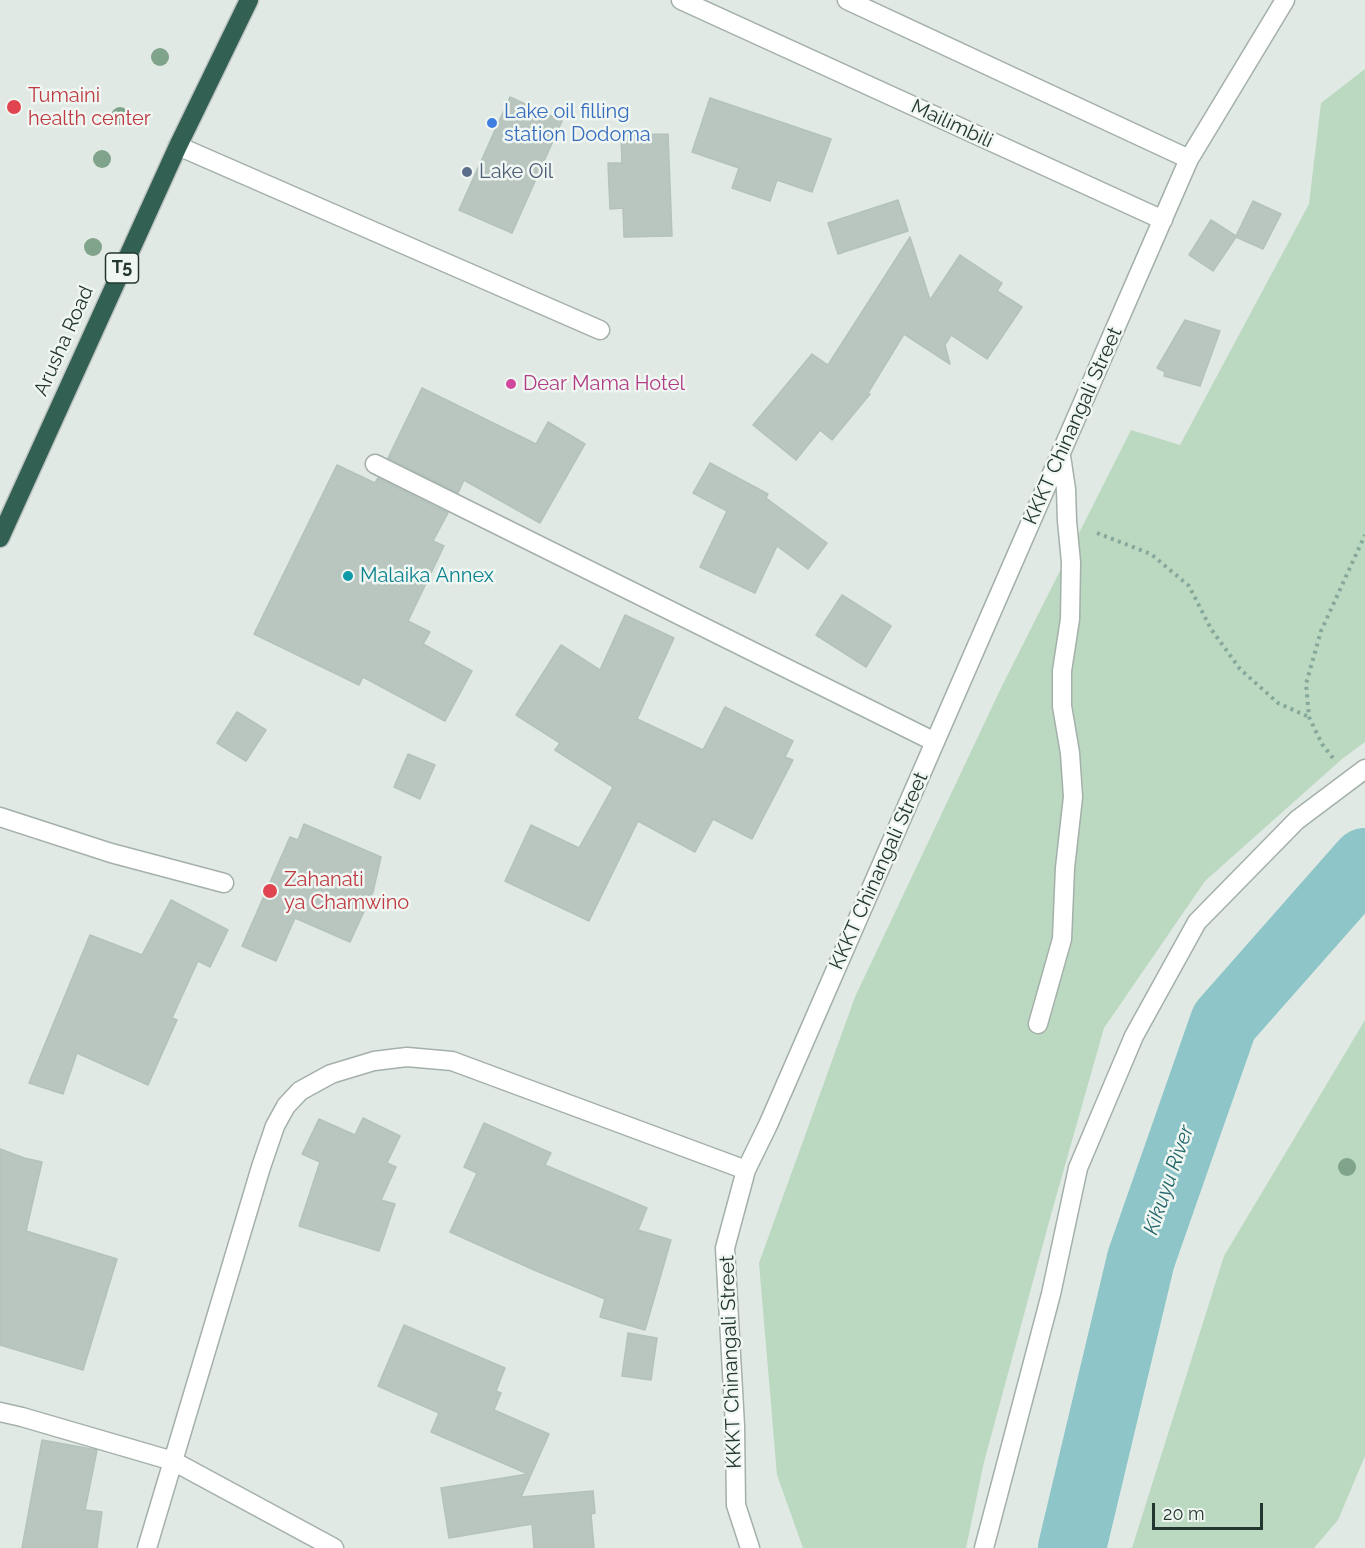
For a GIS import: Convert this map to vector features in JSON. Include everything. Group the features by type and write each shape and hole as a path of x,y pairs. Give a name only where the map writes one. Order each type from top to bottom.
{"highway":[{"name":"Arusha Road","path":"0,538 178,146 249,0"}],"street":[{"name":"Mailimbili","path":"681,0 1163,220"},
{"path":"848,0 1189,159"},
{"path":"1163,220 1189,159 1285,0"},
{"path":"178,146 600,330"},
{"name":"KKKT Chinangali Street","path":"750,1548 736,1505 735,1426 725,1248 746,1170 768,1125 1163,220"},
{"path":"1038,1024 1062,939 1065,867 1073,796 1070,753 1062,706 1062,671 1070,620 1071,562 1061,454"},
{"path":"375,464 935,742"},
{"path":"984,1548 1051,1294 1078,1168 1134,1036 1197,922 1297,820 1365,769"},
{"path":"0,817 111,853 224,883"},
{"path":"147,1548 261,1167 286,1106 300,1091 331,1074 374,1060 407,1056 452,1061 746,1170"},
{"path":"0,1412 173,1461 334,1548"}],"path":[{"path":"1067,522 1151,554 1189,586 1210,629 1240,669 1278,703 1309,717"},
{"path":"1350,780 1322,744 1309,717 1306,684 1321,631 1365,535"}],"green space":[{"path":"1365,69 1365,742 1342,759 1205,881 1104,1028 984,1462 966,1548 803,1548 777,1475 759,1263 855,997 1001,688 1131,430 1180,445 1309,204 1321,103"},
{"path":"1365,1020 1365,1456 1338,1520 1314,1548 1132,1548 1224,1256"}],"building":[{"path":"510,97 562,121 512,233 459,210"},
{"path":"710,98 831,139 812,192 777,180 770,201 732,188 739,168 692,152"},
{"path":"668,134 672,236 624,237 623,208 610,209 608,163 622,163 621,135"},
{"path":"898,200 908,231 838,254 828,223"},
{"path":"1253,201 1281,214 1263,249 1236,237 1213,271 1189,255 1211,220 1236,236"},
{"path":"910,237 930,300 960,255 1002,283 997,291 1022,307 987,359 951,335 945,345 950,364 904,334 868,393 870,394 832,440 820,430 796,460 753,425 812,354 828,365"},
{"path":"1185,320 1220,331 1200,386 1164,376 1165,372 1157,368"},
{"path":"422,388 536,444 548,422 585,444 540,523 464,480 458,493 388,458"},
{"path":"710,463 768,494 766,498 827,543 808,569 777,546 755,593 700,567 727,511 693,493"},
{"name":"Malaika Annex","path":"337,465 375,483 378,478 448,513 433,541 444,546 408,621 430,632 423,644 472,671 445,721 363,677 359,685 254,634"},
{"path":"842,595 891,626 866,667 816,635"},
{"path":"625,615 674,638 637,719 703,750 725,707 793,741 785,757 793,760 752,839 713,819 695,852 638,821 589,921 505,881 531,825 579,848 613,787 555,750 560,743 516,715 561,645 600,670"},
{"path":"237,712 266,730 246,761 217,743"},
{"path":"408,754 435,765 420,799 394,787"},
{"path":"304,824 381,857 373,892 350,942 295,918 276,961 242,946 290,837 298,840"},
{"path":"171,900 228,930 210,967 198,961 172,1018 177,1020 148,1085 77,1053 63,1094 29,1083 90,935 142,955"},
{"path":"363,1118 400,1136 387,1163 396,1167 381,1200 395,1204 379,1251 299,1226 320,1162 302,1154 319,1119 355,1135"},
{"path":"484,1123 551,1153 545,1165 647,1208 638,1230 671,1240 645,1330 600,1317 605,1299 450,1232 477,1173 464,1167"},
{"path":"0,1149 42,1162 26,1231 117,1259 83,1370 0,1345"},
{"path":"404,1325 505,1368 496,1391 501,1393 494,1410 549,1434 521,1497 593,1491 595,1513 591,1514 594,1548 534,1548 532,1524 449,1538 441,1488 528,1474 431,1432 439,1413 378,1386"},
{"path":"628,1333 657,1338 651,1380 622,1376"},
{"path":"42,1440 97,1450 85,1510 102,1512 97,1548 22,1548"}],"waterway":[{"name":"Kikuyu River","path":"1072,1548 1141,1259 1224,1022 1365,862"}],"place":[{"name":"Tumaini health center","path":"14,107"},
{"name":"Lake oil filling station Dodoma","path":"492,123"},
{"name":"Lake Oil","path":"467,172"},
{"name":"Dear Mama Hotel","path":"511,384"},
{"name":"Malaika Annex","path":"348,576"},
{"name":"Zahanati ya Chamwino","path":"270,891"}]}
